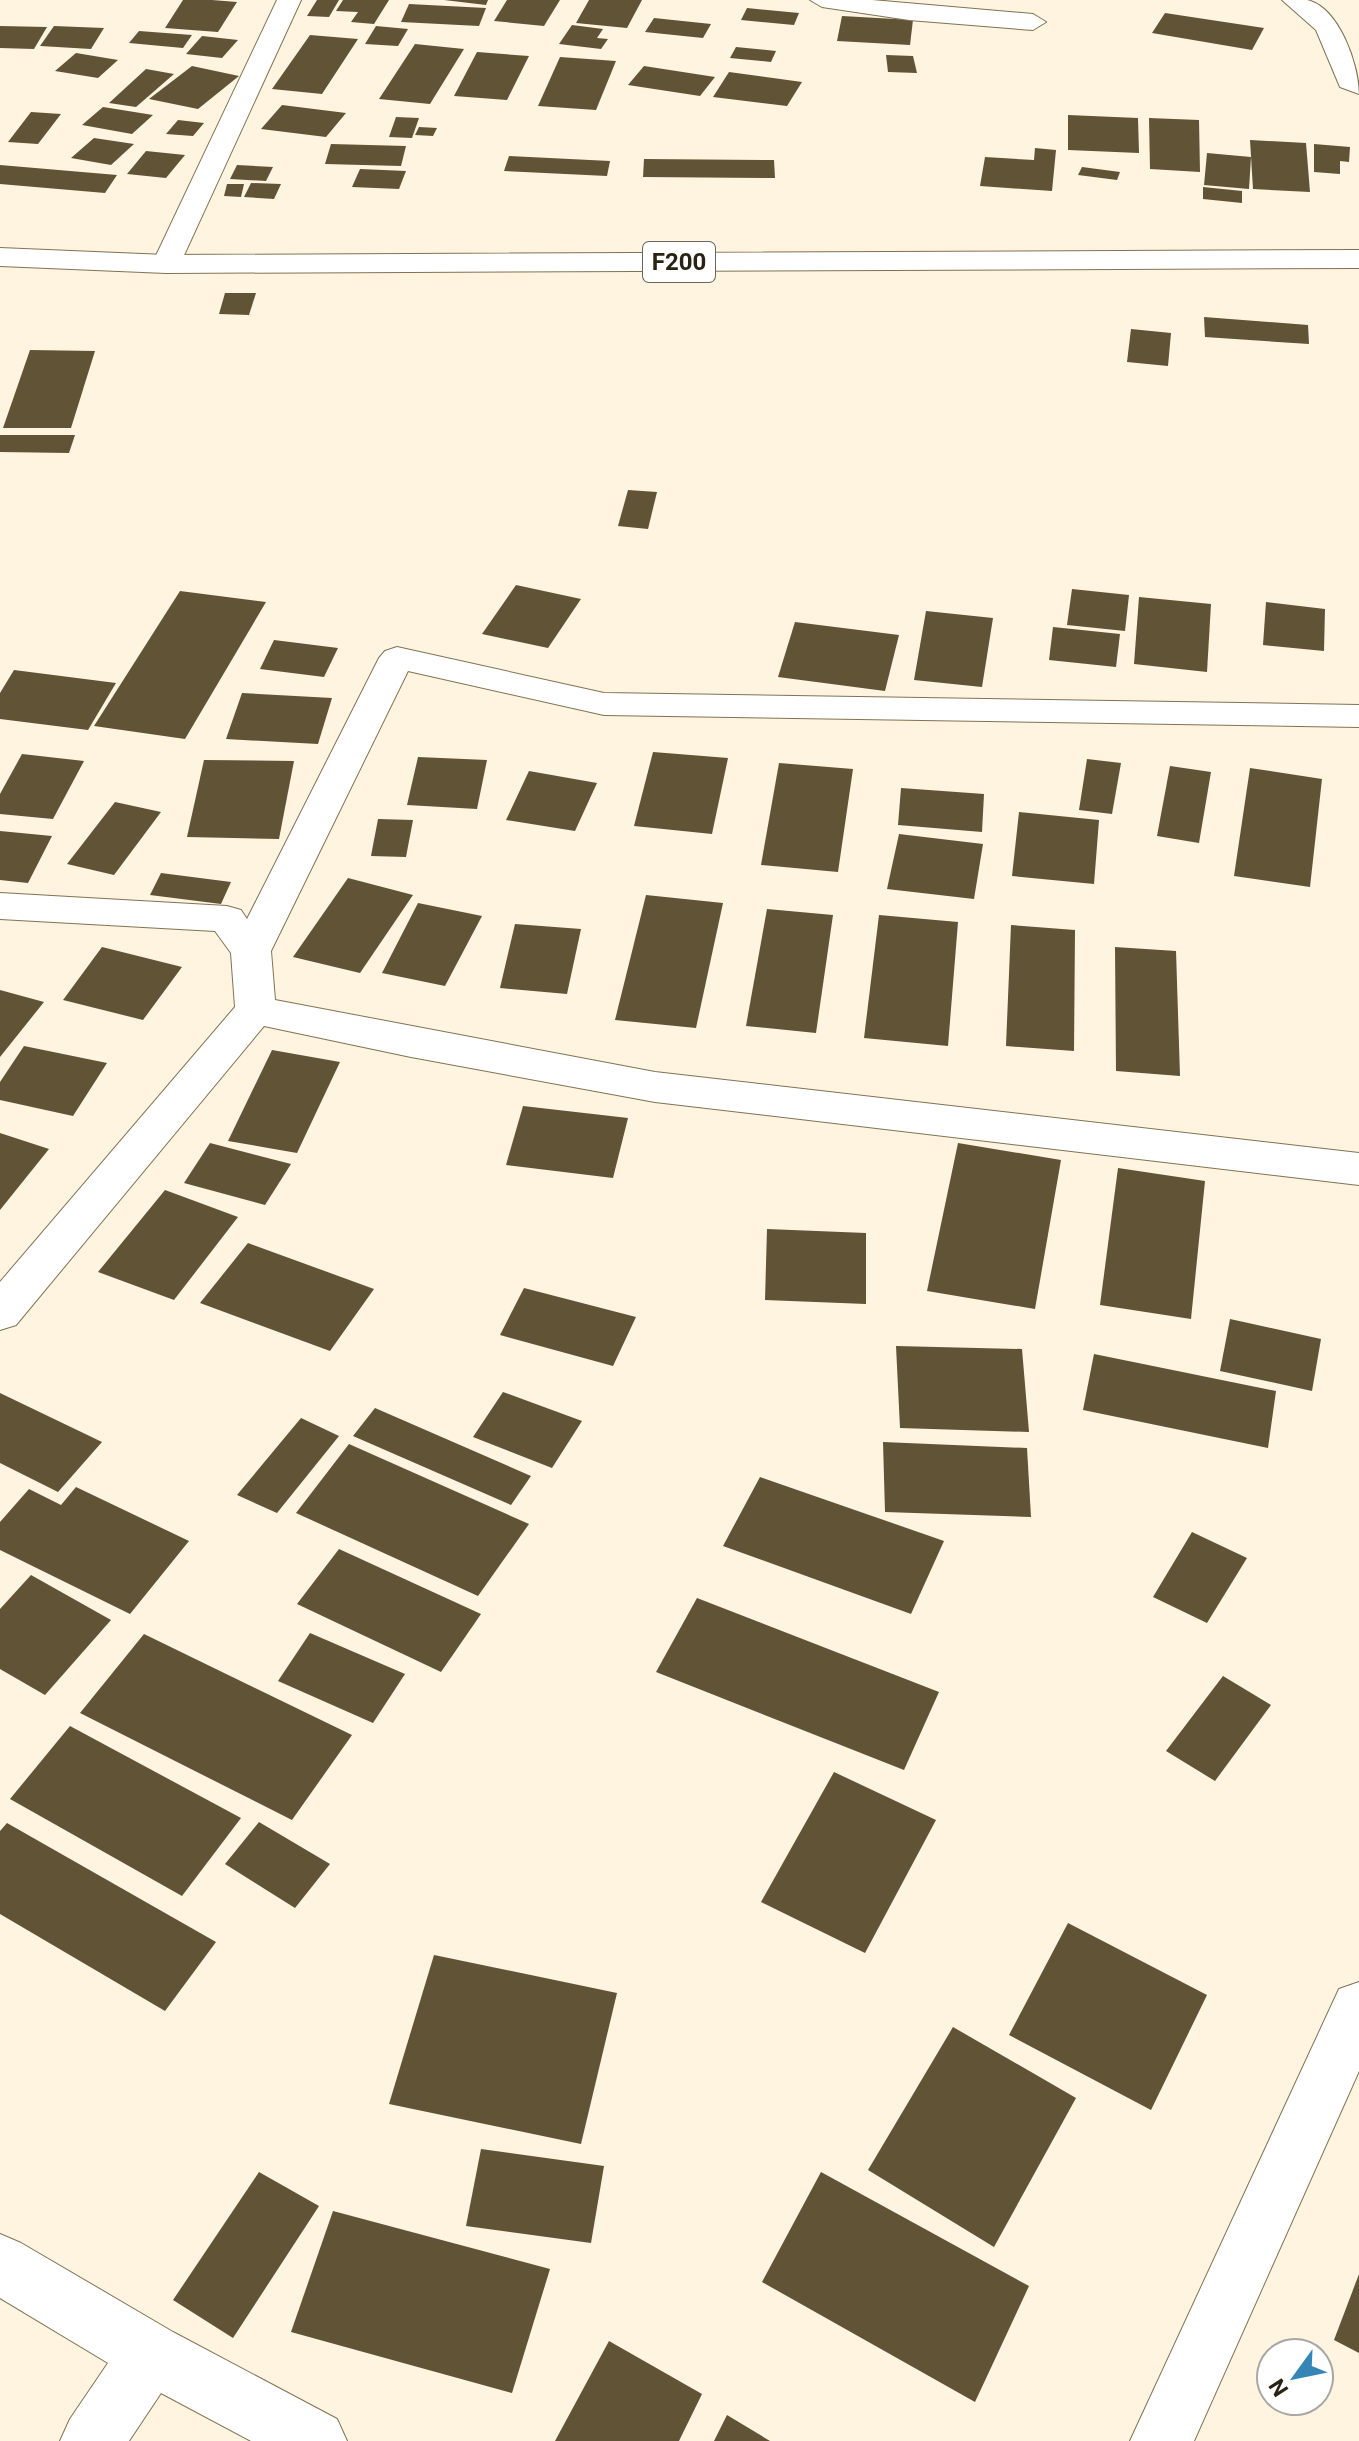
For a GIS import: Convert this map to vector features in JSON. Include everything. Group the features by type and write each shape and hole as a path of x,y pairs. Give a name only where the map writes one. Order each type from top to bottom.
{"street":[{"path":"166,264 289,0"},
{"path":"822,0 909,13 1033,22"},
{"path":"1294,0 1327,27 1349,81 1359,86"},
{"path":"1327,27 1359,30"},
{"name":"F200","path":"0,257 166,264 1359,259"},
{"path":"0,1313 255,1010 251,951 397,658 604,704 1359,716"},
{"path":"0,906 227,919 251,951"},
{"path":"255,1010 411,1043 655,1087 1359,1169"},
{"path":"1162,2441 1359,2008"},
{"path":"0,2264 151,2354 315,2441"},
{"path":"92,2441 151,2354"}],"building":[{"path":"183,0 237,2 218,32 165,28"},
{"path":"317,0 339,0 329,17 307,16"},
{"path":"343,0 389,0 374,24 351,22 358,12 336,11"},
{"path":"444,0 488,0 486,5"},
{"path":"507,0 560,0 544,26 494,21"},
{"path":"589,0 642,0 627,28 576,23"},
{"path":"409,4 486,8 479,26 401,22"},
{"path":"747,8 799,13 794,25 741,20"},
{"path":"1165,13 1264,28 1252,50 1152,33"},
{"path":"842,16 913,20 910,45 837,41"},
{"path":"654,18 711,24 703,38 645,32"},
{"path":"572,25 603,29 597,38 608,39 601,49 559,44"},
{"path":"0,26 47,27 34,49 0,48"},
{"path":"54,26 104,28 91,49 40,46"},
{"path":"376,26 408,29 398,46 365,44"},
{"path":"139,31 192,35 183,48 129,43"},
{"path":"310,35 358,39 322,94 272,89"},
{"path":"202,36 238,40 222,58 186,54"},
{"path":"415,44 464,49 430,104 379,99"},
{"path":"736,47 776,51 771,62 730,58"},
{"path":"477,52 529,56 507,100 454,96"},
{"path":"76,53 118,60 98,78 55,71"},
{"path":"886,55 913,56 917,73 888,72"},
{"path":"560,57 616,61 596,110 538,106"},
{"path":"192,66 239,76 198,109 149,99"},
{"path":"644,66 715,77 700,96 628,85"},
{"path":"146,69 174,74 136,107 109,103"},
{"path":"729,72 802,82 787,106 713,97"},
{"path":"282,105 346,113 326,137 261,129"},
{"path":"103,107 153,115 132,134 82,125"},
{"path":"31,112 61,114 38,144 8,142"},
{"path":"1068,115 1138,118 1139,153 1068,150"},
{"path":"396,117 419,118 412,138 389,137"},
{"path":"1149,118 1199,120 1200,172 1150,169"},
{"path":"178,120 204,123 193,136 166,134"},
{"path":"419,127 437,128 433,136 415,135"},
{"path":"94,138 134,144 111,165 71,158"},
{"path":"1250,140 1306,143 1310,192 1253,189"},
{"path":"331,144 406,146 401,166 325,164"},
{"path":"1314,144 1350,147 1349,162 1340,161 1340,174 1314,172"},
{"path":"1035,148 1056,150 1052,191 980,186 985,157 1034,160"},
{"path":"146,151 185,155 166,178 127,174"},
{"path":"1207,153 1251,157 1249,189 1204,185"},
{"path":"509,156 610,161 607,176 504,171"},
{"path":"644,159 774,160 775,178 643,177"},
{"path":"0,165 117,175 105,193 0,184"},
{"path":"237,165 273,167 266,181 230,179"},
{"path":"1082,167 1120,172 1117,180 1078,175"},
{"path":"360,169 406,171 399,189 352,187"},
{"path":"251,183 281,184 274,199 244,197"},
{"path":"227,184 244,184 241,197 224,196"},
{"path":"1203,187 1242,191 1242,203 1203,199"},
{"path":"225,293 256,293 249,315 219,314"},
{"path":"1204,317 1308,325 1309,344 1205,337"},
{"path":"1131,329 1171,333 1168,366 1127,362"},
{"path":"30,350 95,351 71,428 3,428"},
{"path":"0,435 75,435 69,453 0,452"},
{"path":"628,490 657,492 648,529 618,526"},
{"path":"516,585 581,599 548,648 482,634"},
{"path":"1072,589 1129,595 1125,631 1067,625"},
{"path":"180,591 266,602 185,739 94,726"},
{"path":"1139,597 1211,604 1207,672 1134,664"},
{"path":"1266,602 1325,609 1324,651 1263,645"},
{"path":"926,611 993,618 982,687 914,680"},
{"path":"795,622 899,635 885,691 778,677"},
{"path":"1053,627 1120,634 1116,667 1049,660"},
{"path":"274,640 338,648 324,677 260,669"},
{"path":"14,670 116,683 88,730 0,719 0,693"},
{"path":"242,693 332,698 318,744 226,739"},
{"path":"653,752 728,758 712,834 634,826"},
{"path":"22,754 84,761 53,819 0,814 0,794"},
{"path":"418,757 487,760 477,809 407,805"},
{"path":"1087,759 1121,763 1112,814 1079,810"},
{"path":"204,760 294,761 279,839 187,837"},
{"path":"779,763 853,769 838,872 761,865"},
{"path":"1170,766 1211,772 1199,843 1157,836"},
{"path":"1250,768 1322,779 1310,887 1234,876"},
{"path":"529,771 597,783 575,831 506,820"},
{"path":"901,788 984,794 982,832 898,825"},
{"path":"115,802 161,812 114,875 67,864"},
{"path":"1019,812 1099,820 1094,884 1012,876"},
{"path":"378,819 413,820 406,857 371,856"},
{"path":"0,831 52,836 28,883 0,880"},
{"path":"899,834 983,844 974,899 887,889"},
{"path":"161,873 231,882 221,904 150,895"},
{"path":"348,878 413,895 360,973 293,957"},
{"path":"646,895 723,903 696,1028 615,1020"},
{"path":"418,903 482,916 445,986 382,973"},
{"path":"767,909 833,915 816,1033 746,1026"},
{"path":"879,915 958,922 948,1046 864,1038"},
{"path":"515,924 581,929 567,994 500,988"},
{"path":"1011,925 1075,930 1074,1051 1006,1046"},
{"path":"102,947 182,967 143,1020 63,1000"},
{"path":"1115,947 1176,951 1180,1076 1116,1071"},
{"path":"0,990 44,1002 0,1057"},
{"path":"24,1046 107,1063 73,1116 0,1100 0,1082"},
{"path":"272,1050 340,1062 297,1153 228,1141"},
{"path":"523,1106 628,1118 613,1178 506,1165"},
{"path":"0,1133 49,1149 0,1210"},
{"path":"210,1143 291,1164 265,1205 184,1183"},
{"path":"958,1143 1061,1160 1035,1309 927,1291"},
{"path":"1118,1168 1205,1181 1191,1319 1100,1305"},
{"path":"165,1190 238,1217 174,1300 98,1272"},
{"path":"767,1229 866,1233 866,1304 765,1300"},
{"path":"248,1243 374,1289 330,1351 200,1303"},
{"path":"524,1288 636,1317 613,1366 500,1335"},
{"path":"1230,1319 1321,1339 1312,1391 1220,1371"},
{"path":"896,1346 1022,1349 1029,1432 900,1428"},
{"path":"1094,1354 1276,1391 1268,1448 1083,1410"},
{"path":"503,1392 582,1421 552,1468 473,1437"},
{"path":"0,1393 102,1442 58,1492 0,1463"},
{"path":"375,1408 531,1476 511,1505 353,1436"},
{"path":"301,1418 339,1436 277,1513 237,1495"},
{"path":"883,1442 1027,1448 1031,1517 885,1512"},
{"path":"349,1444 529,1524 478,1596 296,1513"},
{"path":"760,1477 944,1541 911,1614 723,1546"},
{"path":"76,1487 189,1541 130,1614 0,1550 0,1522 29,1489 61,1505"},
{"path":"1192,1532 1247,1558 1207,1623 1153,1597"},
{"path":"339,1549 481,1614 441,1672 297,1604"},
{"path":"31,1575 111,1620 45,1695 0,1669 0,1609"},
{"path":"697,1598 939,1692 904,1770 656,1672"},
{"path":"310,1633 405,1674 373,1723 278,1681"},
{"path":"144,1634 352,1735 292,1820 80,1713"},
{"path":"1223,1676 1271,1705 1215,1781 1166,1751"},
{"path":"70,1726 241,1818 182,1896 10,1799"},
{"path":"834,1772 936,1820 865,1953 761,1902"},
{"path":"259,1822 330,1864 295,1908 225,1864"},
{"path":"7,1823 216,1942 165,2011 0,1914 0,1831"},
{"path":"1068,1923 1207,1995 1151,2110 1009,2035"},
{"path":"434,1955 617,1993 581,2144 389,2104"},
{"path":"953,2027 1076,2098 994,2247 868,2170"},
{"path":"481,2149 604,2166 591,2243 466,2226"},
{"path":"259,2172 319,2206 233,2338 173,2300"},
{"path":"821,2172 1029,2286 975,2402 762,2282"},
{"path":"333,2211 550,2269 512,2393 291,2332"},
{"path":"1359,2274 1359,2353 1335,2341"},
{"path":"609,2341 702,2394 679,2441 555,2441"},
{"path":"727,2415 770,2441 714,2441"}]}
